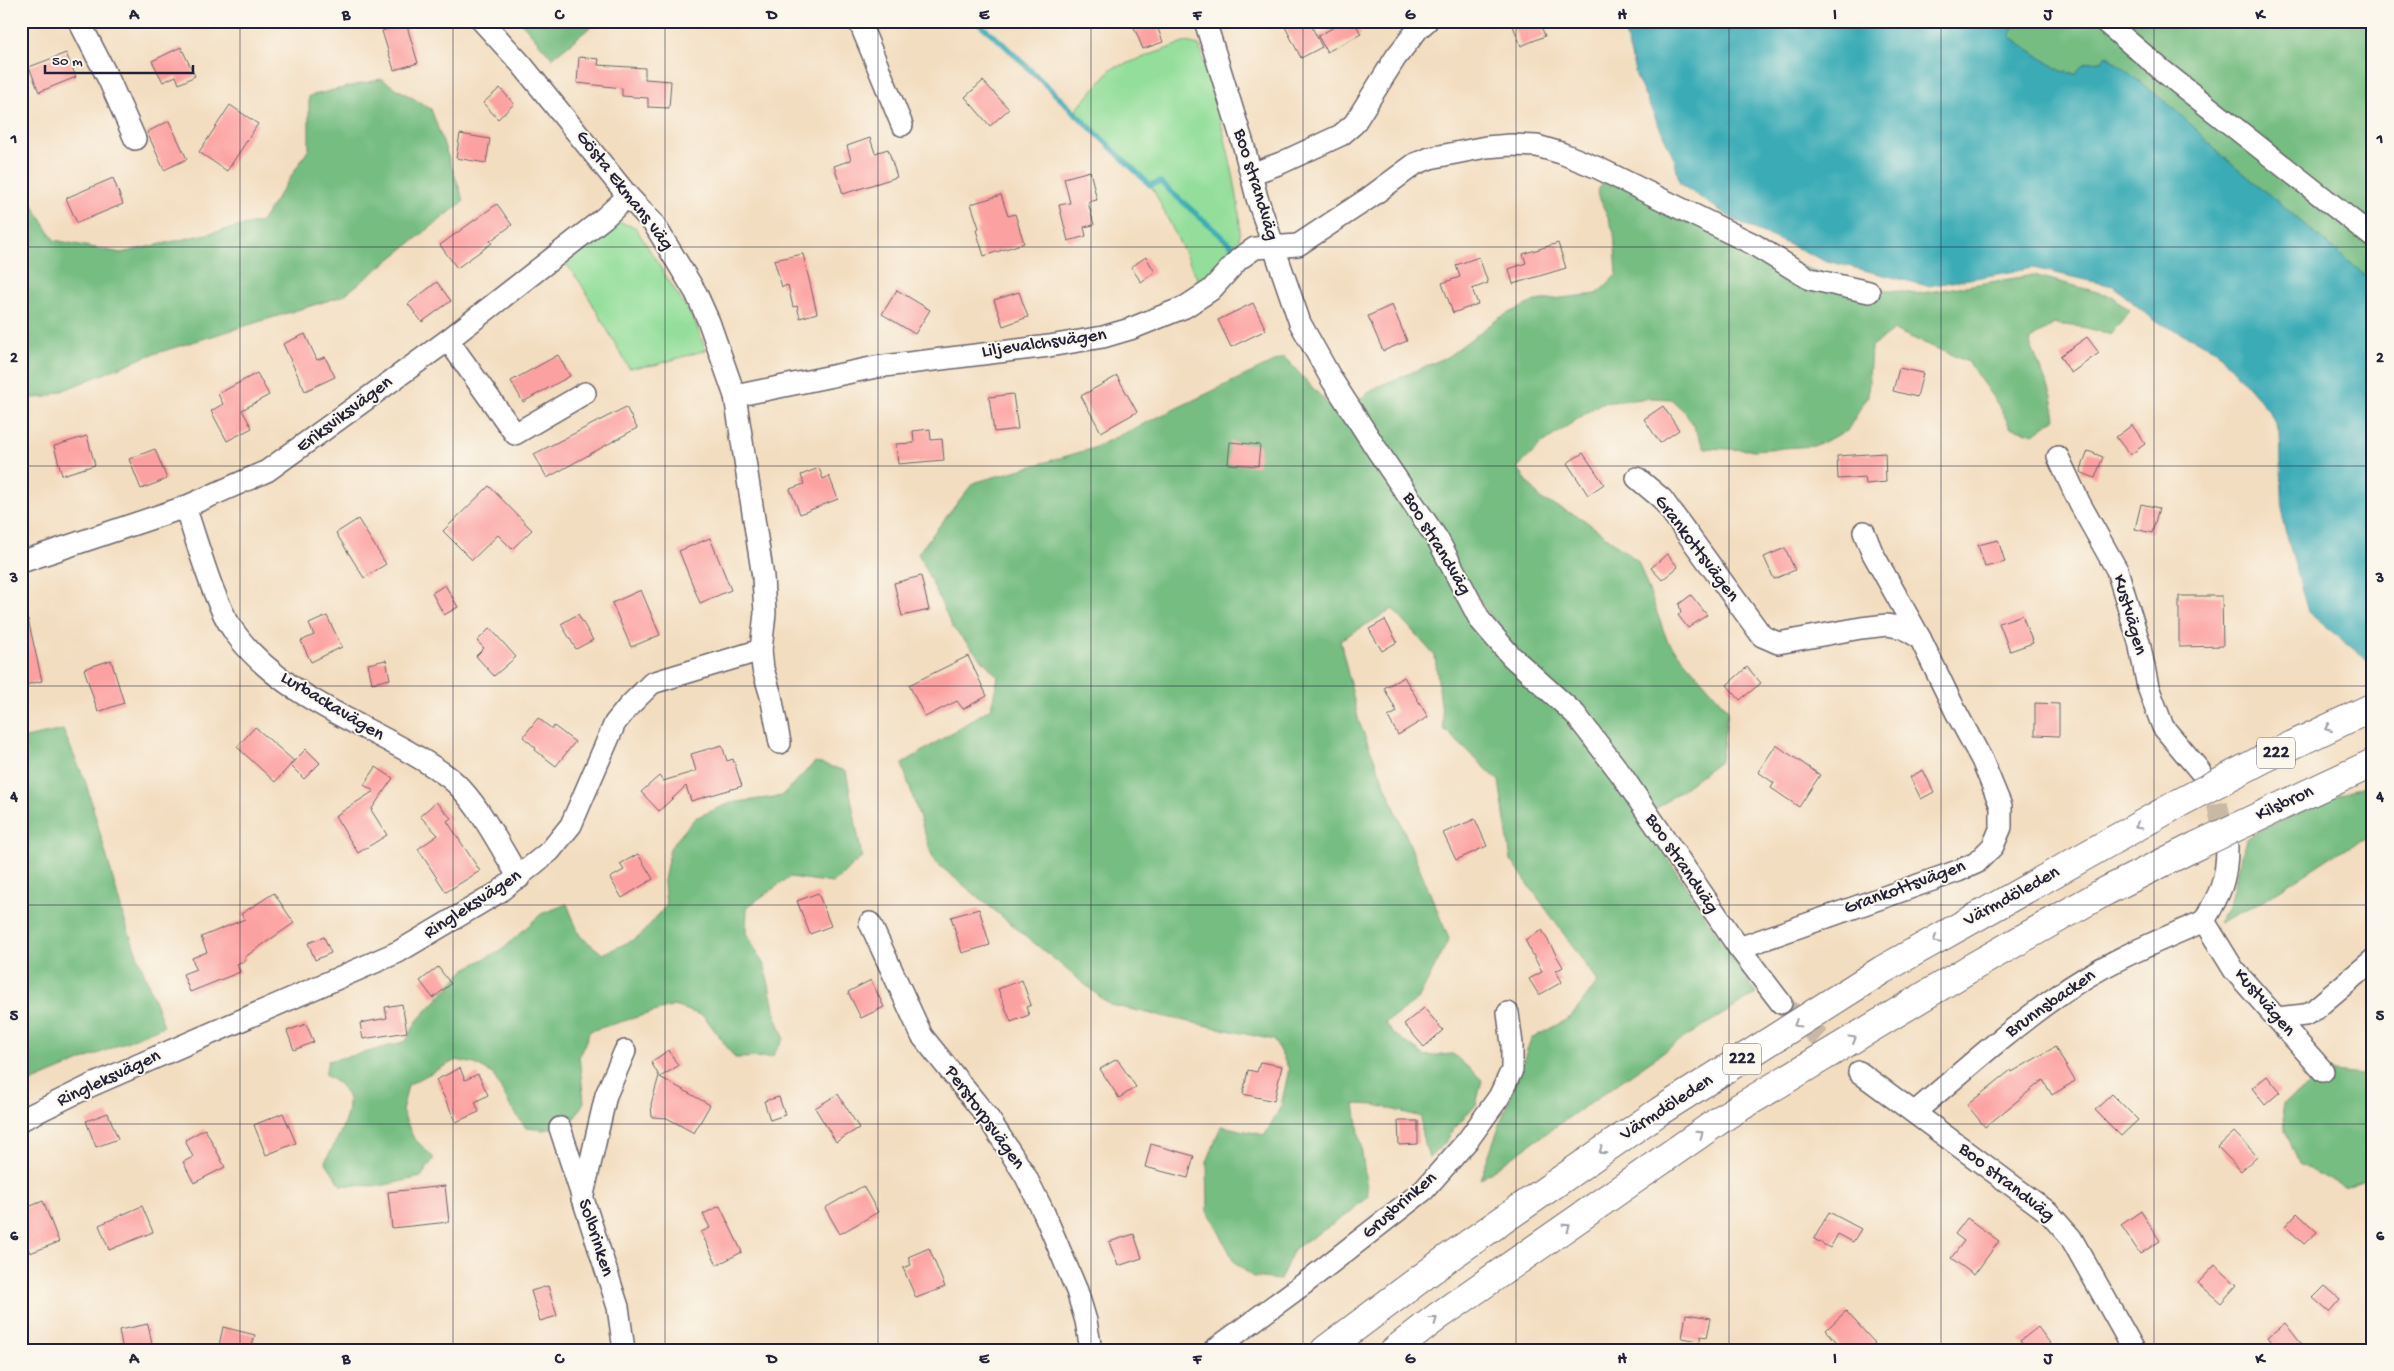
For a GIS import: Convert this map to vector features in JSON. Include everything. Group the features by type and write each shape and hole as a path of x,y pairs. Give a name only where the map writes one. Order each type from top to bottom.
{"highway":[{"name":"Värmdöleden","path":"1325,1350 1448,1258 1660,1111 1882,970 2263,758 2373,708"},
{"name":"Kilsbron","path":"2198,845 2373,763"},
{"name":"Värmdöleden","path":"1395,1350 1437,1317 1727,1116 1969,968 2106,891 2198,845"}],"street":[{"path":"79,21 109,80 135,139"},
{"name":"Gösta Ekmans väg","path":"482,21 522,65 628,196 654,224 696,293 735,396 763,578 765,613 761,650"},
{"path":"859,21 902,125"},
{"name":"Boo strandväg","path":"1205,21 1251,174 1300,323 1379,453 1438,540 1480,620 1511,656 1575,714 1621,774 1738,948 1781,1003"},
{"path":"1251,174 1281,163 1341,135 1354,124 1396,57 1418,29 1427,21"},
{"path":"2104,21 2163,71 2373,237"},
{"name":"Liljevalchsvägen","path":"735,396 876,367 1049,346 1103,337 1138,326 1184,307 1211,290 1239,259 1254,248 1274,245 1298,245 1369,198 1415,164 1430,158 1486,147 1537,146 1561,153 1598,168 1753,244 1810,279 1869,292"},
{"name":"Eriksviksvägen","path":"21,562 185,507 267,471 292,455 448,340 604,218 628,196"},
{"path":"448,340 515,434 584,393"},
{"name":"Kustvägen","path":"2058,457 2080,504 2116,570 2139,642 2148,687 2163,727 2200,771"},
{"name":"Grankottsvägen","path":"1637,478 1662,499 1762,636 1778,642 1861,628 1887,626 1903,628 1920,638"},
{"name":"Lurbackavägen","path":"185,507 222,610 235,634 246,646 294,687 448,777 477,810 519,878"},
{"name":"Grankottsvägen","path":"1738,948 1976,863 1993,846 2001,827 2001,806 1982,760 1920,638 1872,552 1864,532"},
{"path":"761,650 763,669 780,743"},
{"name":"Ringleksvägen","path":"21,1120 90,1086 398,952 519,878 550,851 571,825 615,723 639,695 652,683 761,650"},
{"path":"2204,921 2218,898 2227,871 2227,847"},
{"name":"Kustvägen","path":"2204,921 2234,970 2323,1071"},
{"name":"Brunnsbacken","path":"1915,1112 2014,1029 2057,996 2122,957 2204,921"},
{"name":"Perstorpsvägen","path":"870,922 922,1036 989,1119 1026,1175 1077,1291 1086,1321 1091,1350"},
{"path":"2276,1018 2305,1014 2314,1010 2373,960"},
{"name":"Grusbrinken","path":"1214,1350 1305,1283 1424,1190 1468,1140 1499,1097 1512,1070 1512,1044 1508,1013"},
{"path":"582,1200 606,1095 625,1051"},
{"name":"Boo strandväg","path":"1859,1072 1915,1112 2054,1219 2071,1238 2134,1350"},
{"name":"Solbrinken","path":"560,1128 618,1307 624,1350"}],"green space":[{"path":"520,21 598,21 552,58"},
{"path":"2013,21 2373,21 2373,282 2217,151 2178,112 2106,55 2102,61 2083,65 2076,74 2060,71 2011,37"},
{"path":"1186,42 1199,45 1228,150 1239,211 1240,234 1236,250 1200,284 1153,189 1076,110 1111,69"},
{"path":"381,79 431,109 464,201 343,296 147,356 47,397 21,399 21,163 31,202 54,240 121,253 261,222 309,149 309,96"},
{"path":"1613,166 1803,267 1863,286 1916,294 2034,275 2112,296 2130,310 2111,334 2082,327 2054,324 2029,341 2052,396 2056,418 2034,434 2010,427 2001,409 1968,362 1894,330 1871,347 1868,396 1847,431 1814,446 1752,450 1705,448 1686,413 1671,399 1653,398 1601,403 1544,442 1517,468 1541,499 1583,519 1638,561 1667,640 1728,710 1721,760 1655,810 1519,654 1489,614 1354,403 1377,387 1447,357 1499,318 1535,301 1597,294 1617,274 1614,232 1597,192"},
{"path":"617,222 635,227 695,322 706,350 655,365 629,368 580,282 563,260"},
{"path":"1284,357 1358,436 1435,542 1475,625 1572,721 1616,779 1756,994 1679,1041 1480,1179 1531,1039 1571,1017 1598,982 1511,860 1499,781 1444,729 1435,656 1393,609 1340,640 1359,722 1449,939 1418,1000 1385,1023 1394,1034 1425,1056 1453,1054 1482,1080 1476,1105 1454,1129 1445,1143 1429,1158 1422,1135 1421,1117 1376,1105 1355,1104 1368,1196 1347,1215 1294,1249 1280,1280 1253,1277 1235,1263 1208,1211 1207,1162 1221,1126 1265,1135 1281,1106 1289,1069 1274,1040 1110,1005 934,861 902,764 991,708 998,677 953,628 918,553 973,483 1091,449"},
{"path":"63,730 86,783 125,922 164,1026 21,1086 21,739"},
{"path":"815,762 846,771 862,857 833,883 790,877 747,907 746,933 765,967 775,1013 784,1038 772,1057 735,1058 704,1016 674,1006 590,1031 579,1057 584,1102 574,1119 545,1130 526,1128 510,1106 493,1074 475,1064 456,1060 408,1085 402,1111 413,1137 434,1158 421,1177 380,1186 341,1185 325,1161 344,1124 348,1103 346,1094 341,1086 325,1075 328,1061 406,1041 417,1021 465,969 503,949 541,914 567,904 580,936 603,954 639,937 666,906 664,881 670,848 695,818 730,803 782,796"},
{"path":"2373,783 2373,836 2338,852 2263,901 2218,923 2229,905 2246,839 2308,808 2340,794"},
{"path":"2323,1071 2373,1076 2373,1176 2344,1187 2299,1164 2285,1130 2283,1103 2306,1088"}],"water":[{"path":"1622,21 2013,21 2011,37 2060,71 2076,74 2083,65 2102,61 2106,55 2178,112 2217,151 2373,282 2373,665 2308,612 2283,522 2280,434 2270,412 2216,350 2154,320 2113,286 2033,268 1928,286 1823,260 1736,221 1680,184 1674,158 1637,79"}],"building":[{"path":"1143,21 1155,21 1163,42 1143,49 1133,25"},
{"path":"1282,21 1309,21 1322,47 1301,58"},
{"path":"1345,21 1354,21 1361,34 1327,52 1318,36"},
{"path":"1511,21 1539,21 1545,36 1521,46"},
{"path":"406,23 418,63 394,70 382,31"},
{"path":"181,47 195,76 179,84 176,76 163,82 152,61"},
{"path":"66,53 76,77 39,92 29,67"},
{"path":"579,57 599,59 598,65 645,68 645,79 671,81 669,108 648,107 648,98 622,96 622,88 577,83"},
{"path":"983,81 1009,109 990,126 965,97"},
{"path":"500,88 514,104 498,119 483,103"},
{"path":"230,105 258,124 227,171 199,152"},
{"path":"169,121 187,159 164,170 147,132"},
{"path":"460,134 490,139 486,163 456,158"},
{"path":"870,138 875,153 888,149 897,177 843,194 834,166 851,160 847,146"},
{"path":"1090,171 1097,200 1088,202 1094,225 1084,227 1086,236 1068,241 1059,205 1070,203 1064,178"},
{"path":"113,178 123,204 77,223 66,198"},
{"path":"1001,195 1008,216 1015,214 1024,243 984,256 976,230 979,228 971,204"},
{"path":"497,204 512,225 490,241 492,243 457,268 440,245"},
{"path":"1558,243 1566,268 1513,284 1509,269 1526,263 1523,254"},
{"path":"803,254 817,313 800,318 797,306 793,307 788,285 782,287 774,260"},
{"path":"1146,257 1155,272 1141,282 1131,267"},
{"path":"1479,257 1488,283 1472,289 1478,304 1453,313 1442,283 1460,277 1456,265"},
{"path":"437,282 451,301 422,322 408,304"},
{"path":"897,290 930,310 915,334 882,314"},
{"path":"1019,292 1028,317 1003,326 994,300"},
{"path":"1253,303 1266,330 1231,347 1218,320"},
{"path":"1392,305 1407,341 1383,351 1368,316"},
{"path":"305,334 317,360 325,357 335,377 305,391 283,344"},
{"path":"2087,337 2099,353 2071,373 2060,356"},
{"path":"558,355 570,376 523,402 511,381"},
{"path":"1899,368 1923,373 1917,397 1893,391"},
{"path":"257,373 269,395 242,410 252,428 227,441 211,411 223,404 218,394"},
{"path":"1117,376 1137,412 1101,432 1081,396"},
{"path":"1013,394 1018,429 994,432 989,397"},
{"path":"1663,406 1679,430 1660,443 1644,419"},
{"path":"626,407 637,428 547,478 534,454"},
{"path":"2132,425 2145,444 2130,455 2116,437"},
{"path":"930,429 931,440 942,439 944,460 898,464 896,444 914,443 913,431"},
{"path":"87,436 95,465 62,475 54,446"},
{"path":"1230,442 1260,445 1258,466 1228,464"},
{"path":"155,449 167,479 141,489 129,459"},
{"path":"2088,451 2103,457 2095,478 2080,472"},
{"path":"1583,453 1604,484 1588,495 1567,463"},
{"path":"1885,453 1886,482 1866,484 1865,477 1838,479 1837,456"},
{"path":"819,468 823,479 829,476 838,499 800,514 790,489 804,484 801,475"},
{"path":"489,486 532,530 512,549 498,535 472,560 443,531"},
{"path":"2141,504 2159,508 2152,533 2135,529"},
{"path":"358,519 386,564 364,578 336,533"},
{"path":"710,538 731,590 700,603 679,551"},
{"path":"1998,540 2005,562 1985,567 1978,545"},
{"path":"1785,548 1795,570 1774,579 1764,557"},
{"path":"1667,554 1678,567 1662,580 1651,568"},
{"path":"921,576 929,610 902,616 894,583"},
{"path":"445,585 458,607 444,615 432,593"},
{"path":"641,590 660,635 631,647 612,603"},
{"path":"1691,595 1707,615 1688,628 1678,615 1681,613 1679,604"},
{"path":"2179,596 2222,596 2223,646 2179,647"},
{"path":"578,614 593,640 576,649 561,624"},
{"path":"2022,615 2033,643 2010,651 1999,623"},
{"path":"327,616 342,647 311,662 301,641 314,635 309,624"},
{"path":"21,619 28,619 42,681 21,686"},
{"path":"1385,620 1397,642 1382,651 1369,629"},
{"path":"490,628 516,657 494,676 476,656 484,648 477,641"},
{"path":"968,656 987,696 963,709 957,701 925,717 909,685"},
{"path":"111,660 124,703 98,712 84,669"},
{"path":"386,660 390,679 372,683 368,664"},
{"path":"1747,667 1761,683 1740,700 1727,685"},
{"path":"1404,677 1428,717 1398,735 1388,717 1397,712 1384,688"},
{"path":"2035,703 2059,704 2059,736 2035,735"},
{"path":"538,718 552,729 554,726 575,742 556,766 535,750 536,748 523,737"},
{"path":"255,727 294,761 275,782 237,747"},
{"path":"722,745 727,761 733,759 742,786 691,801 686,786 659,811 641,792 659,776 663,781 696,771 691,754"},
{"path":"1776,745 1820,775 1799,807 1771,788 1774,783 1758,772"},
{"path":"306,749 320,763 304,779 290,765"},
{"path":"376,767 393,778 371,810 387,835 358,853 335,816 374,791 364,785"},
{"path":"1923,770 1934,792 1921,799 1910,777"},
{"path":"436,802 451,818 447,821 480,871 446,892 418,849 438,835 420,816"},
{"path":"1475,819 1487,846 1456,860 1443,833"},
{"path":"638,854 653,879 622,898 610,878 624,870 620,864"},
{"path":"274,893 294,923 245,957 246,960 237,964 240,972 190,992 183,974 196,969 192,958 207,952 201,937 245,919 241,914"},
{"path":"818,893 831,926 810,934 797,901"},
{"path":"979,909 990,945 962,953 951,917"},
{"path":"1542,930 1563,967 1556,971 1562,982 1539,995 1529,979 1542,972 1525,940"},
{"path":"324,937 331,953 315,960 308,943"},
{"path":"438,967 451,984 433,998 420,981"},
{"path":"871,980 884,1007 861,1018 848,992"},
{"path":"1022,980 1031,1005 1026,1007 1029,1015 1011,1022 998,989"},
{"path":"402,1004 407,1032 363,1039 360,1023 387,1018 385,1007"},
{"path":"1424,1008 1443,1030 1424,1047 1404,1024"},
{"path":"306,1024 314,1042 294,1050 287,1031"},
{"path":"2055,1047 2075,1081 2052,1095 2043,1080 1985,1127 1967,1105 2011,1070 2012,1072"},
{"path":"669,1050 678,1066 660,1077 710,1105 694,1133 667,1118 652,1117 651,1104 659,1076 651,1062"},
{"path":"1117,1059 1136,1087 1119,1098 1100,1069"},
{"path":"1260,1062 1282,1066 1274,1101 1243,1094 1248,1070 1257,1072"},
{"path":"460,1068 465,1080 478,1074 488,1095 475,1102 479,1112 456,1122 436,1080"},
{"path":"2267,1076 2280,1092 2265,1105 2252,1088"},
{"path":"838,1094 859,1128 836,1142 815,1108"},
{"path":"2112,1094 2138,1120 2121,1136 2095,1110"},
{"path":"779,1097 785,1115 770,1120 764,1101"},
{"path":"108,1113 118,1139 96,1147 86,1121"},
{"path":"283,1113 296,1143 266,1155 254,1125"},
{"path":"1398,1121 1418,1121 1418,1144 1399,1145"},
{"path":"205,1129 225,1167 194,1183 183,1162 193,1157 185,1140"},
{"path":"2234,1132 2257,1156 2241,1171 2218,1147"},
{"path":"1151,1144 1194,1156 1188,1178 1145,1167"},
{"path":"445,1186 449,1222 392,1228 388,1192"},
{"path":"863,1186 878,1212 840,1234 825,1208"},
{"path":"43,1201 59,1242 30,1253 25,1241 21,1243 21,1210"},
{"path":"142,1206 153,1232 109,1250 99,1225"},
{"path":"720,1206 742,1252 717,1265 701,1232 710,1228 703,1214"},
{"path":"2141,1211 2160,1241 2140,1254 2121,1225"},
{"path":"1829,1212 1861,1229 1853,1242 1838,1234 1830,1248 1814,1239"},
{"path":"2297,1213 2317,1232 2304,1244 2285,1226"},
{"path":"1967,1218 1999,1241 1974,1275 1951,1258 1964,1241 1955,1234"},
{"path":"1134,1234 1142,1258 1118,1266 1109,1242"},
{"path":"929,1248 945,1287 916,1298 903,1268 911,1265 908,1257"},
{"path":"2215,1265 2237,1285 2221,1303 2198,1283"},
{"path":"548,1286 557,1316 540,1321 531,1291"},
{"path":"2325,1286 2340,1299 2329,1312 2313,1298"},
{"path":"1846,1311 1875,1343 1867,1350 1844,1350 1826,1330"},
{"path":"1686,1314 1711,1318 1707,1337 1701,1336 1700,1341 1682,1338"},
{"path":"2285,1323 2306,1350 2278,1350 2268,1337"},
{"path":"148,1324 153,1350 123,1350 119,1330"},
{"path":"223,1327 255,1335 251,1350 218,1350"},
{"path":"2038,1327 2055,1350 2027,1350 2020,1341"}],"waterway":[{"path":"976,21 1000,41 1150,185 1160,182 1236,249"}],"tunnel":[{"path":"2202,775 2217,803 2227,847"},
{"path":"1781,1003 1859,1072"}]}
